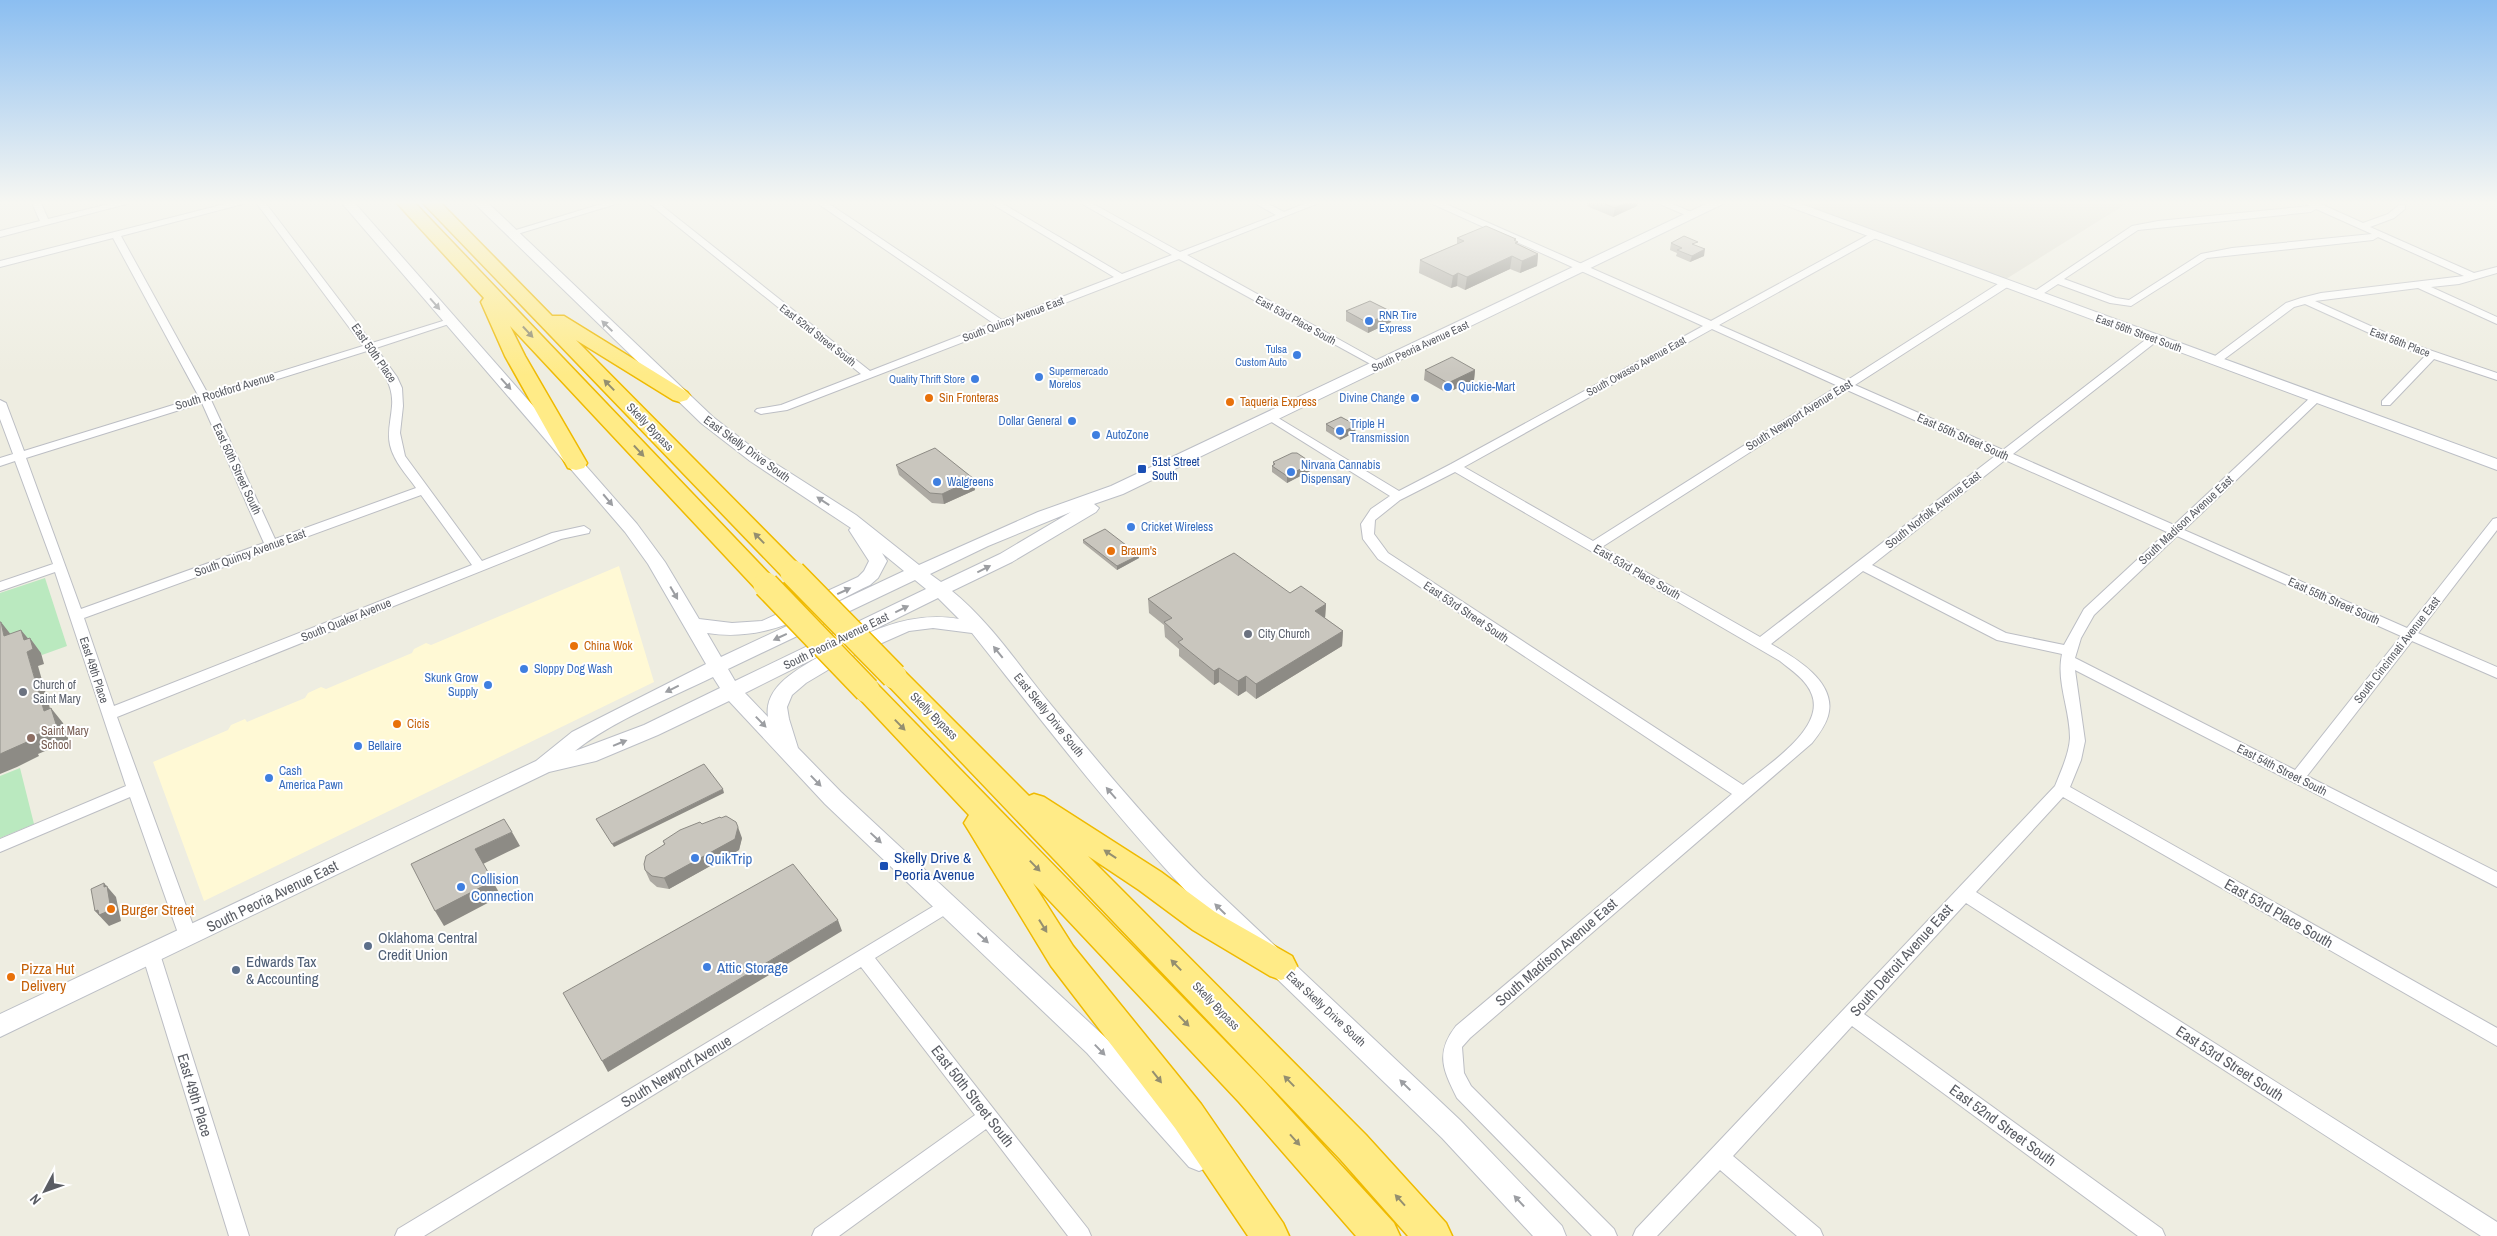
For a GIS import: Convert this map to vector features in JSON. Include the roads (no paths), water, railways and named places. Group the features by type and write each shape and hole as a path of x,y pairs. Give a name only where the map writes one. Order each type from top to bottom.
{"highway":[{"name":"Skelly Bypass","path":"458,259 866,690 1251,1091 1381,1236"},
{"name":"Skelly Bypass","path":"485,259 995,778 1353,1147 1433,1236"},
{"path":"482,284 515,356 554,421 576,463"},
{"path":"529,303 613,352 642,373 680,396"},
{"path":"995,778 1150,881 1204,920 1281,966"},
{"path":"953,780 1062,956 1188,1116 1268,1236"}],"main road":[{"path":"395,259 610,502 648,551 732,692 833,798 1096,1045 1147,1099 1268,1236"},
{"name":"East Skelly Drive South","path":"538,259 680,396 728,437 850,518 940,590 978,628 1102,782 1155,843 1450,1129 1552,1236"},
{"name":"South Peoria Avenue East","path":"0,1026 543,766 579,737 631,708 716,667 1021,525 1117,490 1602,259"},
{"name":"East 56th Street South","path":"1935,259 2497,465"},
{"name":"South Peoria Avenue East","path":"543,766 590,756 732,692 1006,558 1117,490"},
{"path":"692,624 733,631 758,629 864,581 872,574 878,561 850,518"},
{"path":"790,752 777,707 783,691 801,676 904,626 932,622 978,628"}],"street":[{"path":"0,264 21,259"},
{"name":"East 50th Street South","path":"129,259 205,398 272,546"},
{"name":"East 50th Place","path":"303,259 370,346 399,390 400,403 393,423 394,442 399,456 480,567"},
{"name":"East 52nd Street South","path":"722,259 869,375"},
{"path":"903,259 1001,324"},
{"path":"1089,259 1122,278"},
{"name":"South Quincy Avenue East","path":"761,411 783,408 1172,259"},
{"name":"East 53rd Place South","path":"1184,259 1380,365"},
{"name":"East 55th Street South","path":"1561,259 2497,673"},
{"name":"South Owasso Avenue East","path":"1398,496 1456,467 1831,259"},
{"path":"2040,297 2057,280 2089,259"},
{"path":"2057,280 2125,303 2138,300 2200,259"},
{"path":"2433,259 2474,277"},
{"path":"2216,362 2280,310 2305,300 2321,296 2474,277 2497,270"},
{"name":"South Newport Avenue East","path":"1593,547 2005,284"},
{"path":"2040,297 2068,284"},
{"path":"2419,285 2497,321"},
{"name":"East 56th Place","path":"2305,300 2372,332 2497,377"},
{"name":"South Rockford Avenue","path":"0,462 450,322"},
{"name":"South Norfolk Avenue East","path":"1761,644 2153,338"},
{"path":"2386,403 2432,355"},
{"name":"South Madison Avenue East","path":"2068,655 2079,627 2089,612 2316,398"},
{"name":"East 49th Place","path":"0,403 60,566 109,714 188,936"},
{"path":"1271,418 1398,496"},
{"name":"East 53rd Place South","path":"1456,467 1761,644 1793,664 1814,683"},
{"name":"South Quincy Avenue East","path":"76,616 422,490"},
{"name":"East 53rd Street South","path":"1398,496 1375,512 1367,525 1369,540 1379,552 1743,793"},
{"name":"South Cincinnati Avenue East","path":"2297,778 2497,522"},
{"name":"South Quaker Avenue","path":"109,714 557,536 584,530"},
{"name":"East 54th Street South","path":"1862,565 2002,637 2068,655 2297,778 2497,880"},
{"path":"0,586 60,566"},
{"name":"South Detroit Avenue East","path":"1643,1236 1719,1157 1963,892 2061,789 2072,765 2077,740 2067,677 2068,655"},
{"name":"South Madison Avenue East","path":"1607,1236 1464,1092 1455,1074 1453,1045 1464,1032 1807,739 1818,727 1823,714 1821,698 1814,683"},
{"path":"0,846 135,789"},
{"name":"East 53rd Place South","path":"2061,789 2497,1038"},
{"name":"East 53rd Street South","path":"1963,892 2497,1234"},
{"name":"South Newport Avenue","path":"406,1236 947,906"},
{"name":"East 49th Place","path":"151,954 240,1236"},
{"name":"East 50th Street South","path":"864,957 1081,1236"},
{"name":"East 52nd Street South","path":"1851,1015 2155,1236"},
{"path":"822,1236 989,1116"},
{"path":"1719,1157 1813,1236"}],"place":[{"name":"RNR Tire Express","path":"1369,321"},
{"name":"Tulsa Custom Auto","path":"1297,355"},
{"name":"Supermercado Morelos","path":"1039,377"},
{"name":"Quality Thrift Store","path":"975,379"},
{"name":"Quickie-Mart","path":"1448,387"},
{"name":"Sin Fronteras","path":"929,398"},
{"name":"Divine Change","path":"1415,398"},
{"name":"Taqueria Express","path":"1230,402"},
{"name":"Dollar General","path":"1072,421"},
{"name":"Triple H Transmission","path":"1340,431"},
{"name":"AutoZone","path":"1096,435"},
{"name":"51st Street South","path":"1142,469"},
{"name":"Nirvana Cannabis Dispensary","path":"1291,472"},
{"name":"Walgreens","path":"937,482"},
{"name":"Cricket Wireless","path":"1131,527"},
{"name":"Braum's","path":"1111,551"},
{"name":"City Church","path":"1248,634"},
{"name":"China Wok","path":"574,646"},
{"name":"Sloppy Dog Wash","path":"524,669"},
{"name":"Skunk Grow Supply","path":"488,685"},
{"name":"Church of Saint Mary","path":"23,692"},
{"name":"Cicis","path":"397,724"},
{"name":"Saint Mary School","path":"31,738"},
{"name":"Bellaire","path":"358,746"},
{"name":"Cash America Pawn","path":"269,778"},
{"name":"QuikTrip","path":"695,858"},
{"name":"Skelly Drive & Peoria Avenue","path":"884,866"},
{"name":"Collision Connection","path":"461,887"},
{"name":"Burger Street","path":"111,909"},
{"name":"Oklahoma Central Credit Union","path":"368,946"},
{"name":"Attic Storage","path":"707,967"},
{"name":"Edwards Tax & Accounting","path":"236,970"},
{"name":"Pizza Hut Delivery","path":"11,977"}]}
